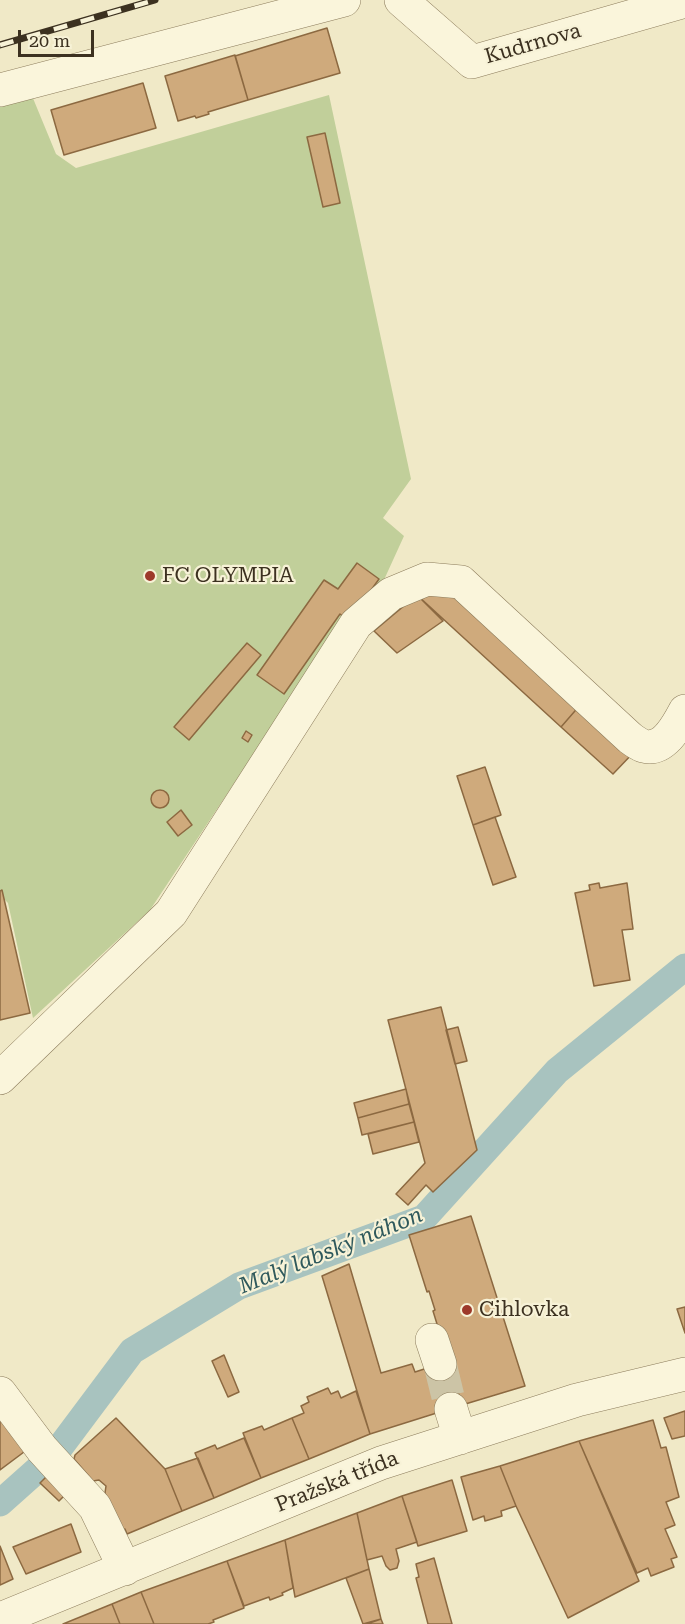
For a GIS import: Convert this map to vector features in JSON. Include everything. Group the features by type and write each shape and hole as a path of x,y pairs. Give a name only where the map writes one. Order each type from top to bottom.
{"street":[{"path":"0,90 344,0"},
{"name":"Kudrnova","path":"401,0 472,62 685,1"},
{"path":"0,1078 171,913 356,624 391,594 427,579 461,582 630,738 645,747 661,744 675,730 685,711"},
{"name":"Pražská třída","path":"0,1619 381,1463 456,1423 577,1401 685,1374"},
{"path":"0,1393 50,1458 95,1507 125,1569"}],"green space":[{"path":"30,91 56,154 76,168 329,95 411,479 383,518 404,536 383,582 312,666 150,910 33,1018 8,903 0,895 0,99"}],"building":[{"path":"327,28 340,73 248,100 235,56"},
{"path":"235,55 248,100 196,118 195,116 178,121 165,76"},
{"path":"143,83 156,128 64,155 51,110"},
{"path":"325,133 340,203 323,207 307,137"},
{"path":"357,563 379,579 349,621 340,614 284,694 257,675 324,580 338,589"},
{"path":"453,588 581,704 561,727 417,595"},
{"path":"417,595 443,621 397,653 374,631"},
{"path":"247,643 261,655 189,740 174,727"},
{"path":"581,704 634,752 613,774 561,727"},
{"path":"246,731 252,735 248,742 242,738"},
{"path":"485,767 501,815 473,825 457,776"},
{"path":"160,790 166,793 169,799 166,805 160,808 154,805 151,799 154,793"},
{"path":"181,810 192,825 178,836 167,822"},
{"path":"495,817 516,877 493,885 473,825"},
{"path":"599,883 600,888 627,883 633,929 622,930 630,980 594,986 575,893 590,890 589,885"},
{"path":"2,890 30,1013 0,1020 0,891"},
{"path":"441,1007 477,1150 433,1192 426,1185 408,1205 396,1194 425,1163 388,1020"},
{"path":"458,1027 467,1061 455,1064 446,1030"},
{"path":"406,1089 409,1104 358,1118 354,1103"},
{"path":"409,1104 414,1122 362,1135 358,1118"},
{"path":"414,1122 419,1142 373,1154 368,1134"},
{"name":"Cihlovka","path":"471,1216 525,1386 462,1405 433,1311 435,1310 409,1235"},
{"path":"349,1264 381,1373 412,1364 415,1372 449,1361 462,1405 370,1434 322,1276"},
{"path":"685,1307 685,1333 677,1309"},
{"path":"224,1355 239,1392 228,1397 212,1361"},
{"path":"328,1388 331,1394 338,1391 341,1398 356,1391 370,1434 309,1459 292,1418 304,1413 301,1406 309,1402 307,1397"},
{"path":"685,1411 685,1436 672,1439 664,1418"},
{"path":"0,1417 32,1446 0,1470"},
{"path":"116,1418 165,1469 182,1511 127,1534 125,1529 119,1531 105,1493 106,1486 99,1480 93,1481 74,1459 75,1455"},
{"path":"292,1418 309,1459 261,1478 243,1433 262,1426 264,1430"},
{"path":"653,1420 661,1448 666,1447 679,1497 666,1502 675,1525 665,1529 677,1557 671,1559 674,1567 651,1576 648,1568 637,1573 579,1441"},
{"path":"244,1438 261,1478 214,1498 195,1453 215,1445 217,1449"},
{"path":"579,1441 639,1581 568,1618 500,1466"},
{"path":"198,1458 214,1498 182,1511 165,1469"},
{"path":"500,1466 516,1506 501,1511 502,1516 485,1521 484,1516 473,1520 461,1477"},
{"path":"50,1473 69,1491 59,1501 40,1483"},
{"path":"452,1480 467,1531 418,1546 402,1496"},
{"path":"402,1496 417,1542 396,1549 399,1561 397,1568 390,1570 382,1556 367,1560 357,1513"},
{"path":"357,1513 369,1569 295,1597 285,1540"},
{"path":"71,1524 81,1552 26,1574 13,1547"},
{"path":"285,1540 293,1588 270,1600 269,1597 244,1606 227,1561"},
{"path":"0,1546 13,1579 0,1585"},
{"path":"434,1558 452,1624 428,1624 416,1578 419,1577 416,1564"},
{"path":"227,1561 244,1608 208,1624 154,1624 141,1592"},
{"path":"369,1569 381,1619 363,1624 346,1578"},
{"path":"141,1592 154,1624 120,1624 112,1604"},
{"path":"112,1604 120,1624 63,1624"},
{"path":"381,1619 383,1624 367,1624"}],"waterway":[{"name":"Malý labský náhon","path":"0,1503 55,1454 132,1351 239,1286 424,1218 557,1071 685,967"}],"tunnel":[{"path":"440,1364 451,1409"}],"railway":[{"path":"0,45 155,0"}],"place":[{"name":"FC OLYMPIA","path":"150,576"},
{"name":"Cihlovka","path":"467,1310"}]}
